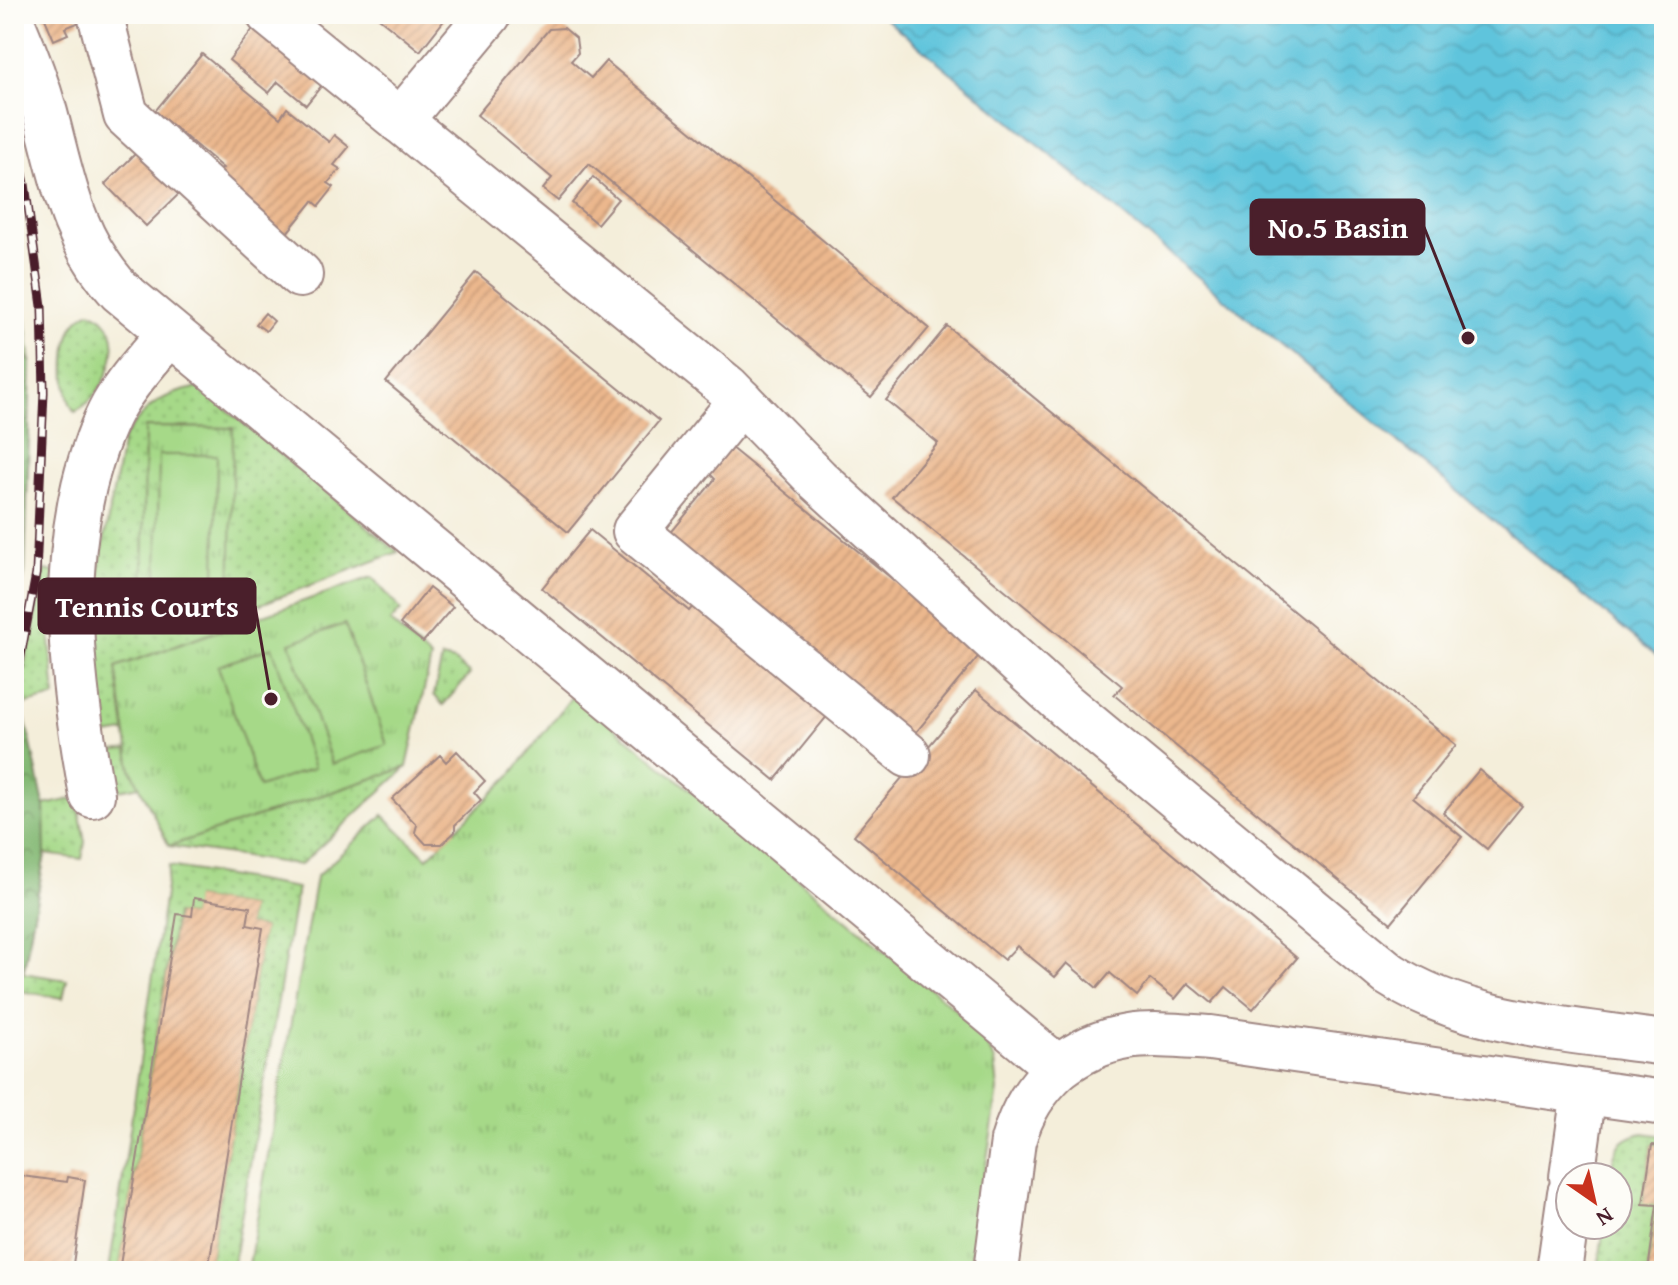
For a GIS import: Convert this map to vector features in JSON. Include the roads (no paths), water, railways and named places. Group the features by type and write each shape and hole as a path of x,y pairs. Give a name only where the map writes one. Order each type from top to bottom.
{"lane":[{"path":"100,14 126,115 300,275"},
{"path":"269,14 727,387 818,480 1066,706 1389,974 1435,999 1483,1014 1664,1043"},
{"path":"400,121 489,14"},
{"path":"14,27 44,109 70,211 102,272 120,291 1058,1068"},
{"path":"92,795 76,699 70,624 69,595 79,510 99,434 112,407 169,334"},
{"path":"741,401 635,531 908,755"},
{"path":"996,1271 1013,1141 1019,1121 1034,1094 1058,1068 1093,1046 1119,1037 1145,1034 1210,1038 1664,1103"},
{"path":"1574,1161 1584,1092"},
{"path":"1559,1271 1563,1241"}],"water":[{"path":"880,14 1664,14 1664,662"}],"railway":[{"path":"14,131 25,184 42,306 44,392 36,574 14,693"}],"place":[{"name":"No.5 Basin","path":"1468,338"},
{"name":"Tennis Courts","path":"271,699"}]}
